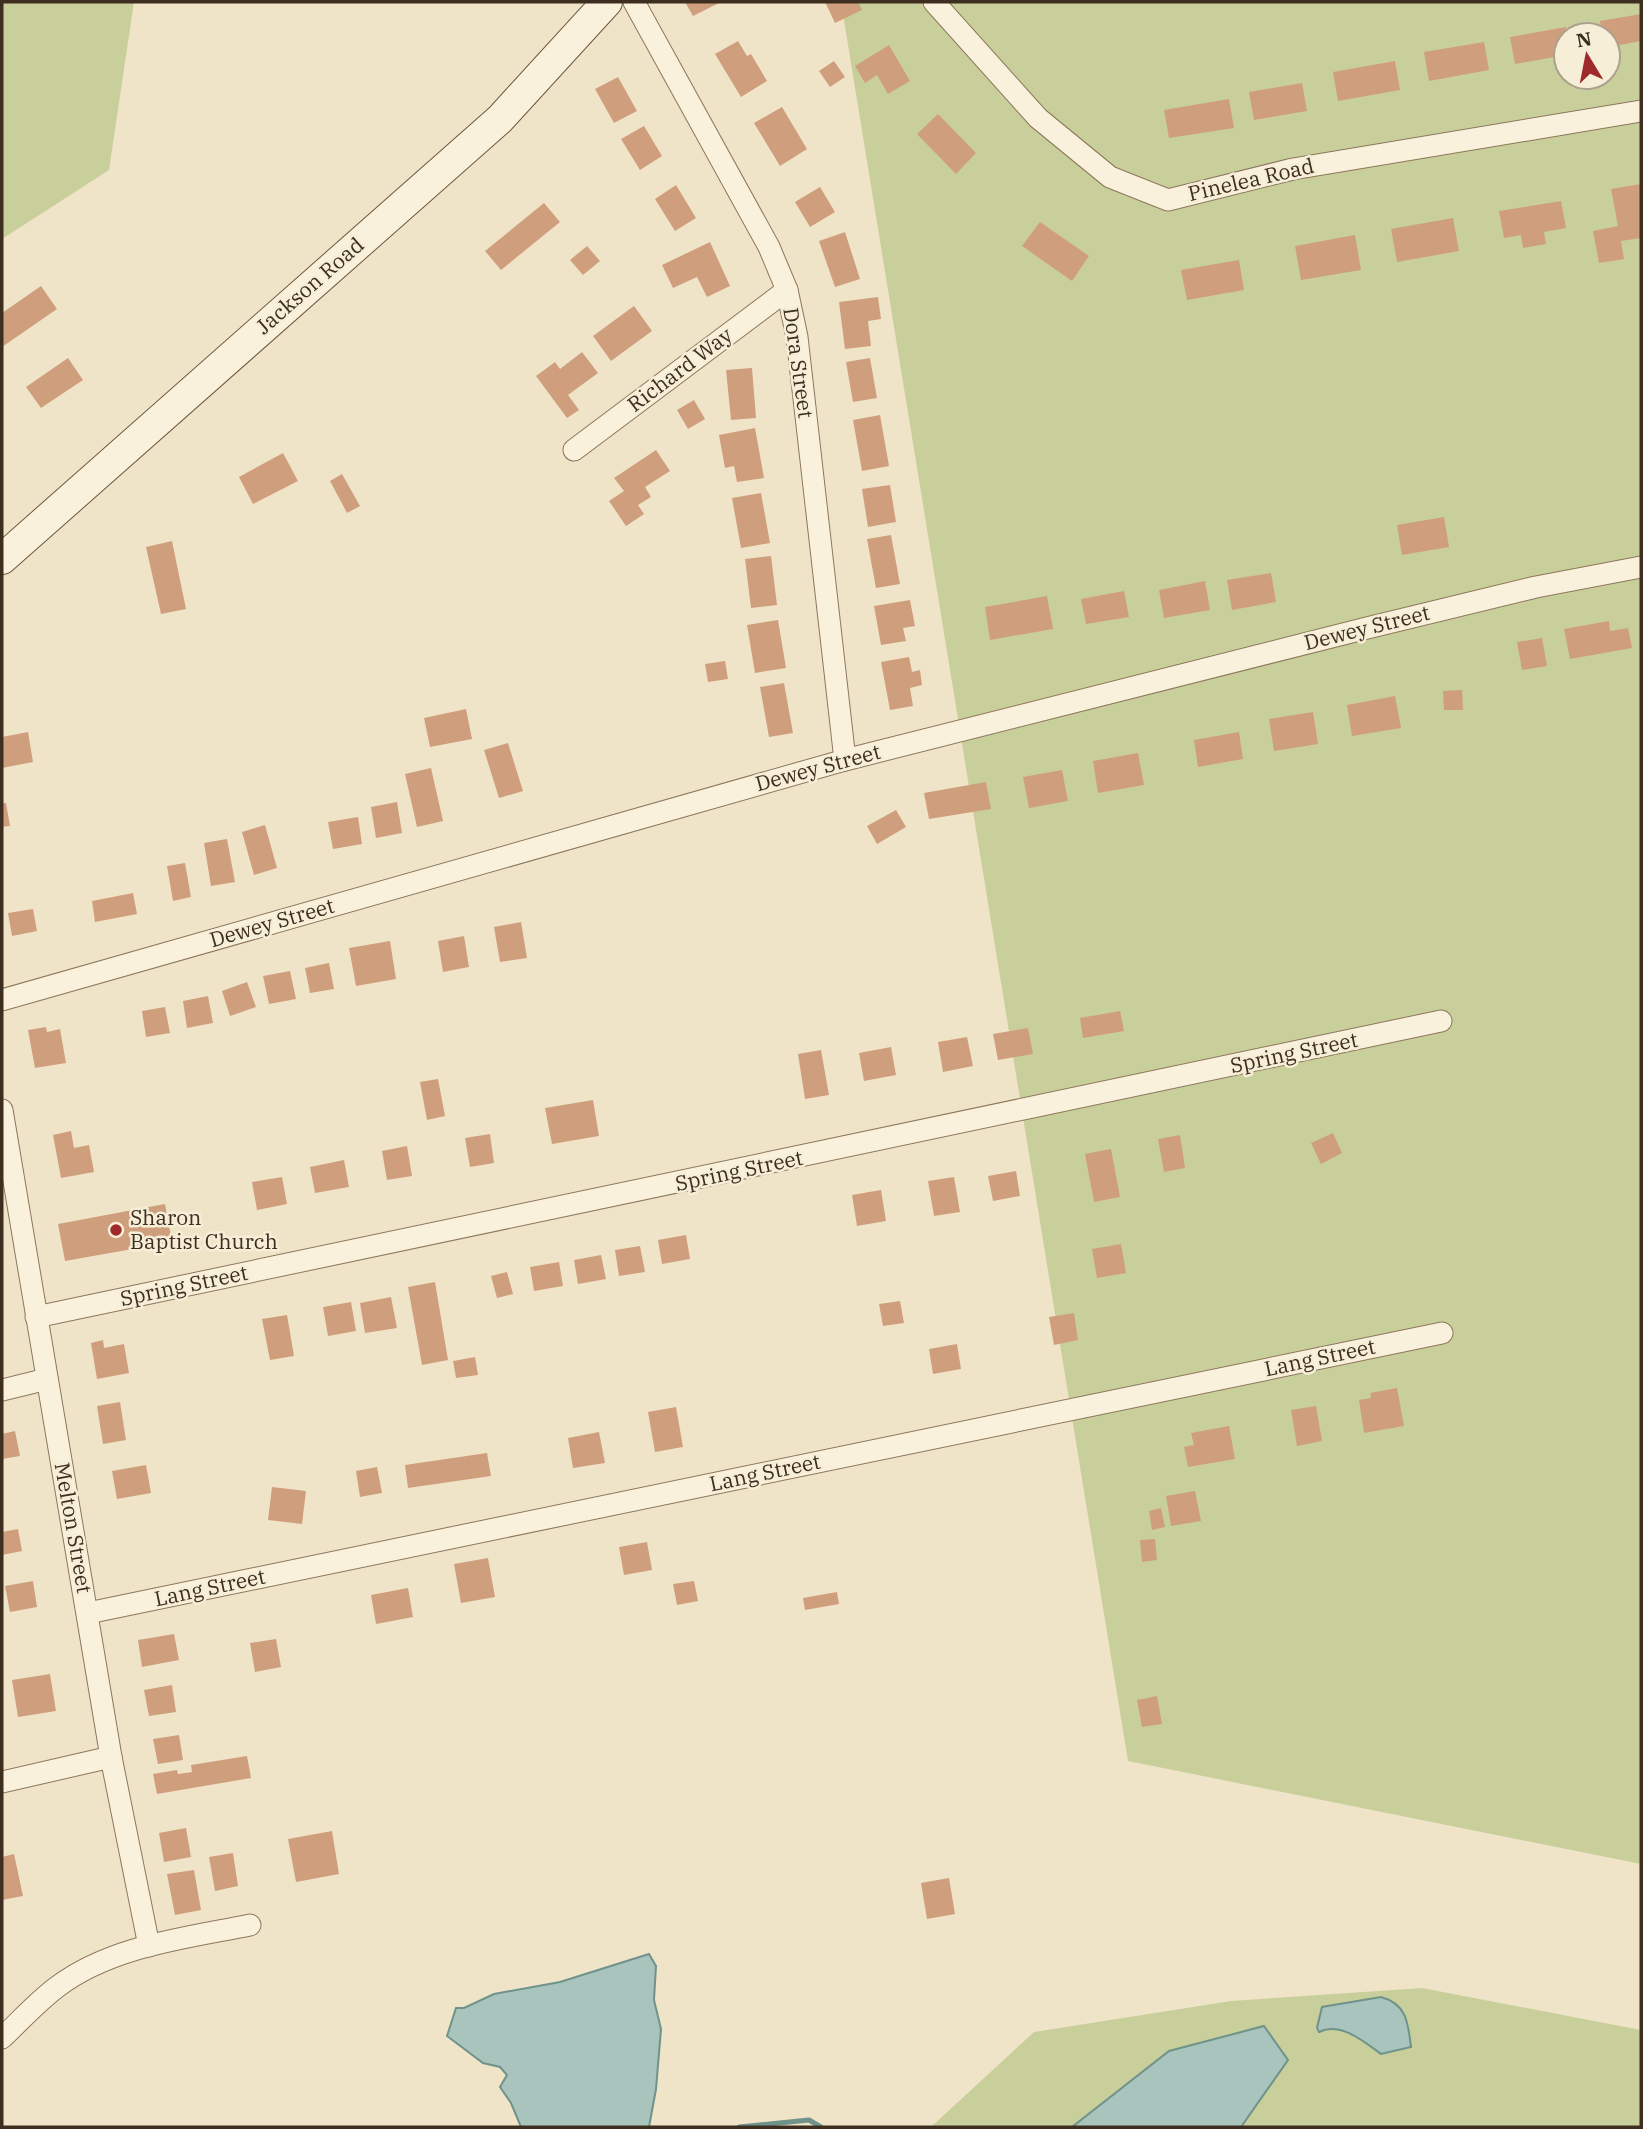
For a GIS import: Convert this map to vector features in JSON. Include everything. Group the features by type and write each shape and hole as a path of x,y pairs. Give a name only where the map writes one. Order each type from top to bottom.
{"main road":[{"name":"Jackson Road","path":"2,559 500,119 607,2"}],"street":[{"name":"Dora Street","path":"634,2 769,247 787,290 797,337 845,760"},
{"name":"Pinelea Road","path":"934,2 1038,118 1110,177 1168,200 1293,169 1641,111"},
{"name":"Richard Way","path":"574,450 787,290"},
{"name":"Dewey Street","path":"2,999 845,760 1392,621 1536,587 1641,567"},
{"name":"Spring Street","path":"36,1317 1441,1021"},
{"name":"Melton Street","path":"2,1110 111,1756 149,1946"},
{"name":"Lang Street","path":"88,1613 1442,1333"},
{"path":"2,1390 47,1379"},
{"path":"2,1782 111,1756"},
{"path":"2,2038 58,1986 104,1960 149,1946 250,1925"}],"green space":[{"path":"2,2 134,2 109,170 2,239"},
{"path":"841,2 1641,2 1641,1864 1128,1761"},
{"path":"1422,1988 1641,2030 1641,2127 931,2127 1034,2032 1231,2001"}],"water":[{"path":"649,1954 656,1966 654,2000 661,2029 656,2089 649,2127 521,2127 511,2103 500,2087 507,2075 500,2067 483,2063 447,2036 456,2008 464,2008 494,1994 560,1982"},
{"path":"1381,1997 1396,2004 1405,2016 1411,2047 1381,2054 1344,2031 1327,2029 1319,2032 1317,2028 1322,2007"},
{"path":"1264,2026 1288,2060 1241,2127 1072,2127 1169,2051"}],"building":[{"path":"685,2 721,2 693,16"},
{"path":"825,2 858,2 862,10 835,23"},
{"path":"1641,14 1641,41 1622,44 1622,21 1600,21"},
{"path":"1552,30 1552,57 1515,64 1510,37"},
{"path":"738,41 747,56 751,54 767,81 741,97 715,54"},
{"path":"1484,42 1489,70 1429,81 1424,52"},
{"path":"889,45 910,81 888,94 877,75 865,83 855,66"},
{"path":"834,61 845,77 830,87 819,71"},
{"path":"1395,61 1400,90 1338,101 1333,72"},
{"path":"618,77 637,111 614,123 595,89"},
{"path":"1302,83 1307,111 1254,120 1249,92"},
{"path":"1229,99 1234,128 1169,138 1164,110"},
{"path":"782,107 807,149 780,166 754,123"},
{"path":"938,114 976,153 956,174 917,134"},
{"path":"644,126 662,156 640,170 621,139"},
{"path":"1641,184 1641,238 1621,241 1624,259 1599,263 1593,231 1618,226 1611,189"},
{"path":"676,185 696,218 675,231 655,199"},
{"path":"820,187 835,212 810,227 795,202"},
{"path":"1561,201 1566,228 1544,232 1546,244 1523,248 1521,235 1504,238 1499,211"},
{"path":"544,203 560,222 501,270 485,251"},
{"path":"1453,218 1459,251 1397,262 1391,229"},
{"path":"1040,222 1089,256 1072,281 1022,246"},
{"path":"845,232 860,279 835,287 819,241"},
{"path":"1355,235 1361,270 1301,280 1295,246"},
{"path":"710,242 730,286 707,297 697,277 673,288 662,265"},
{"path":"587,246 600,261 583,275 570,260"},
{"path":"1239,260 1244,290 1187,300 1181,270"},
{"path":"41,286 57,309 2,347 2,313"},
{"path":"878,297 881,319 868,321 871,346 845,349 839,302"},
{"path":"634,306 652,331 611,361 593,336"},
{"path":"582,352 598,373 568,395 579,410 567,418 536,376 555,362 560,369"},
{"path":"68,358 83,380 41,408 26,387"},
{"path":"870,358 877,398 853,402 846,362"},
{"path":"752,368 756,418 731,420 726,370"},
{"path":"694,400 705,419 688,429 677,410"},
{"path":"880,415 889,466 862,471 853,420"},
{"path":"755,428 764,478 737,482 734,466 725,468 719,435"},
{"path":"656,450 670,471 645,487 651,497 638,505 644,514 626,526 609,501 624,491 614,478"},
{"path":"283,453 298,481 253,504 239,477"},
{"path":"342,474 360,506 347,513 330,481"},
{"path":"890,485 896,522 868,527 862,489"},
{"path":"761,493 770,543 741,548 732,498"},
{"path":"1444,517 1449,547 1402,555 1397,525"},
{"path":"891,535 900,584 876,588 867,539"},
{"path":"172,541 186,609 161,614 146,547"},
{"path":"771,556 777,605 751,608 745,559"},
{"path":"1271,573 1276,602 1232,610 1227,580"},
{"path":"1205,581 1210,610 1164,618 1159,590"},
{"path":"1124,591 1129,617 1086,624 1081,599"},
{"path":"1047,596 1053,629 990,640 985,607"},
{"path":"910,600 915,626 903,628 906,641 881,645 874,606"},
{"path":"778,620 786,668 755,673 747,625"},
{"path":"1609,621 1610,631 1628,628 1632,648 1570,659 1564,629"},
{"path":"1542,638 1547,666 1522,670 1517,642"},
{"path":"909,657 912,672 920,670 922,685 910,688 913,706 890,710 881,662"},
{"path":"725,661 728,679 708,682 705,664"},
{"path":"784,683 793,733 769,737 760,687"},
{"path":"1462,690 1463,710 1444,710 1443,691"},
{"path":"1395,696 1401,728 1352,736 1347,705"},
{"path":"466,709 472,739 430,747 424,718"},
{"path":"1313,712 1318,744 1274,751 1269,719"},
{"path":"28,732 33,762 2,768 2,737"},
{"path":"1239,732 1243,759 1198,767 1194,740"},
{"path":"508,743 523,791 499,798 484,750"},
{"path":"1138,753 1144,785 1098,793 1093,761"},
{"path":"431,768 443,821 417,827 405,774"},
{"path":"1062,770 1068,801 1029,808 1023,777"},
{"path":"986,782 991,809 929,819 924,793"},
{"path":"397,802 402,833 376,838 371,807"},
{"path":"2,803 6,803 10,826 2,827"},
{"path":"896,810 906,827 877,844 867,826"},
{"path":"358,817 362,844 333,849 328,822"},
{"path":"265,825 277,868 254,875 242,832"},
{"path":"227,839 235,882 211,886 204,843"},
{"path":"185,863 191,897 173,901 167,866"},
{"path":"133,893 137,914 95,922 92,901"},
{"path":"33,909 37,931 12,936 8,913"},
{"path":"521,922 527,958 500,962 494,927"},
{"path":"464,936 469,967 443,972 438,941"},
{"path":"390,941 396,979 356,986 349,948"},
{"path":"329,963 334,989 310,993 305,968"},
{"path":"290,971 296,999 269,1004 263,976"},
{"path":"247,982 256,1007 230,1016 222,991"},
{"path":"208,996 213,1023 187,1028 183,1001"},
{"path":"165,1007 170,1033 146,1037 142,1011"},
{"path":"1120,1011 1124,1031 1083,1038 1080,1018"},
{"path":"46,1027 47,1032 60,1029 66,1063 35,1068 28,1030"},
{"path":"1028,1028 1033,1054 998,1060 993,1034"},
{"path":"967,1037 973,1066 943,1072 938,1042"},
{"path":"891,1047 896,1075 864,1081 859,1053"},
{"path":"821,1050 829,1095 805,1099 798,1054"},
{"path":"438,1079 445,1116 427,1120 420,1082"},
{"path":"593,1100 599,1136 552,1144 545,1108"},
{"path":"71,1131 74,1148 89,1145 94,1172 61,1178 53,1135"},
{"path":"1333,1133 1342,1153 1321,1164 1311,1143"},
{"path":"490,1134 494,1163 470,1167 465,1138"},
{"path":"1180,1135 1185,1168 1164,1172 1158,1139"},
{"path":"407,1146 412,1176 387,1180 382,1151"},
{"path":"1111,1149 1120,1197 1094,1202 1085,1154"},
{"path":"344,1160 349,1187 315,1193 310,1167"},
{"path":"1016,1171 1020,1196 993,1201 988,1176"},
{"path":"282,1177 287,1204 257,1210 252,1182"},
{"path":"954,1177 960,1212 934,1216 928,1181"},
{"path":"881,1190 886,1221 857,1226 852,1195"},
{"path":"165,1204 172,1242 65,1261 58,1224"},
{"path":"686,1235 690,1259 662,1264 658,1240"},
{"path":"1121,1244 1126,1273 1097,1278 1092,1249"},
{"path":"640,1246 645,1272 619,1276 615,1250"},
{"path":"601,1255 606,1279 578,1284 574,1260"},
{"path":"559,1262 563,1286 534,1291 530,1267"},
{"path":"507,1272 513,1294 497,1298 491,1276"},
{"path":"435,1282 448,1360 422,1365 408,1287"},
{"path":"391,1297 397,1328 365,1333 360,1303"},
{"path":"900,1301 904,1323 883,1326 879,1304"},
{"path":"351,1302 356,1331 328,1336 323,1307"},
{"path":"1074,1313 1078,1340 1054,1345 1049,1317"},
{"path":"287,1315 294,1356 270,1360 262,1319"},
{"path":"103,1340 104,1348 124,1344 129,1373 97,1379 91,1343"},
{"path":"957,1344 961,1369 933,1374 929,1349"},
{"path":"475,1357 478,1375 456,1378 453,1361"},
{"path":"1397,1388 1404,1426 1364,1433 1359,1400 1371,1398 1370,1393"},
{"path":"120,1402 126,1440 103,1444 97,1406"},
{"path":"1316,1406 1322,1441 1297,1446 1291,1410"},
{"path":"676,1407 683,1447 655,1452 648,1412"},
{"path":"1229,1426 1235,1459 1188,1467 1184,1447 1194,1445 1191,1433"},
{"path":"15,1431 20,1456 2,1459 2,1434"},
{"path":"599,1432 605,1463 573,1468 568,1438"},
{"path":"487,1453 491,1476 408,1488 405,1465"},
{"path":"146,1465 151,1493 117,1499 112,1471"},
{"path":"377,1467 382,1493 360,1497 356,1471"},
{"path":"272,1487 306,1491 302,1524 268,1520"},
{"path":"1195,1491 1201,1521 1171,1526 1166,1496"},
{"path":"1161,1508 1165,1527 1152,1530 1149,1511"},
{"path":"18,1529 22,1551 2,1555 2,1532"},
{"path":"1155,1539 1157,1560 1142,1562 1140,1540"},
{"path":"647,1542 652,1570 624,1575 619,1547"},
{"path":"488,1558 495,1597 461,1603 454,1564"},
{"path":"33,1581 37,1607 10,1612 5,1586"},
{"path":"694,1581 698,1601 677,1605 673,1584"},
{"path":"408,1588 413,1617 376,1624 371,1595"},
{"path":"837,1592 839,1604 805,1610 803,1598"},
{"path":"174,1634 179,1660 142,1667 138,1640"},
{"path":"276,1639 281,1667 255,1672 250,1643"},
{"path":"50,1674 56,1711 18,1717 12,1680"},
{"path":"172,1685 176,1712 149,1716 144,1690"},
{"path":"1157,1696 1162,1724 1142,1727 1137,1700"},
{"path":"179,1735 183,1760 158,1764 153,1739"},
{"path":"247,1756 251,1778 157,1794 153,1774 177,1770 178,1774 192,1772 191,1765"},
{"path":"186,1828 191,1857 164,1862 159,1833"},
{"path":"332,1831 339,1874 296,1882 288,1839"},
{"path":"233,1853 238,1886 215,1891 209,1857"},
{"path":"14,1854 23,1896 2,1900 2,1857"},
{"path":"194,1870 201,1910 175,1915 167,1874"},
{"path":"949,1878 955,1914 927,1919 921,1883"}],"waterway":[{"path":"739,2127 809,2120 821,2127"}],"place":[{"name":"Sharon Baptist Church","path":"116,1230"}]}
